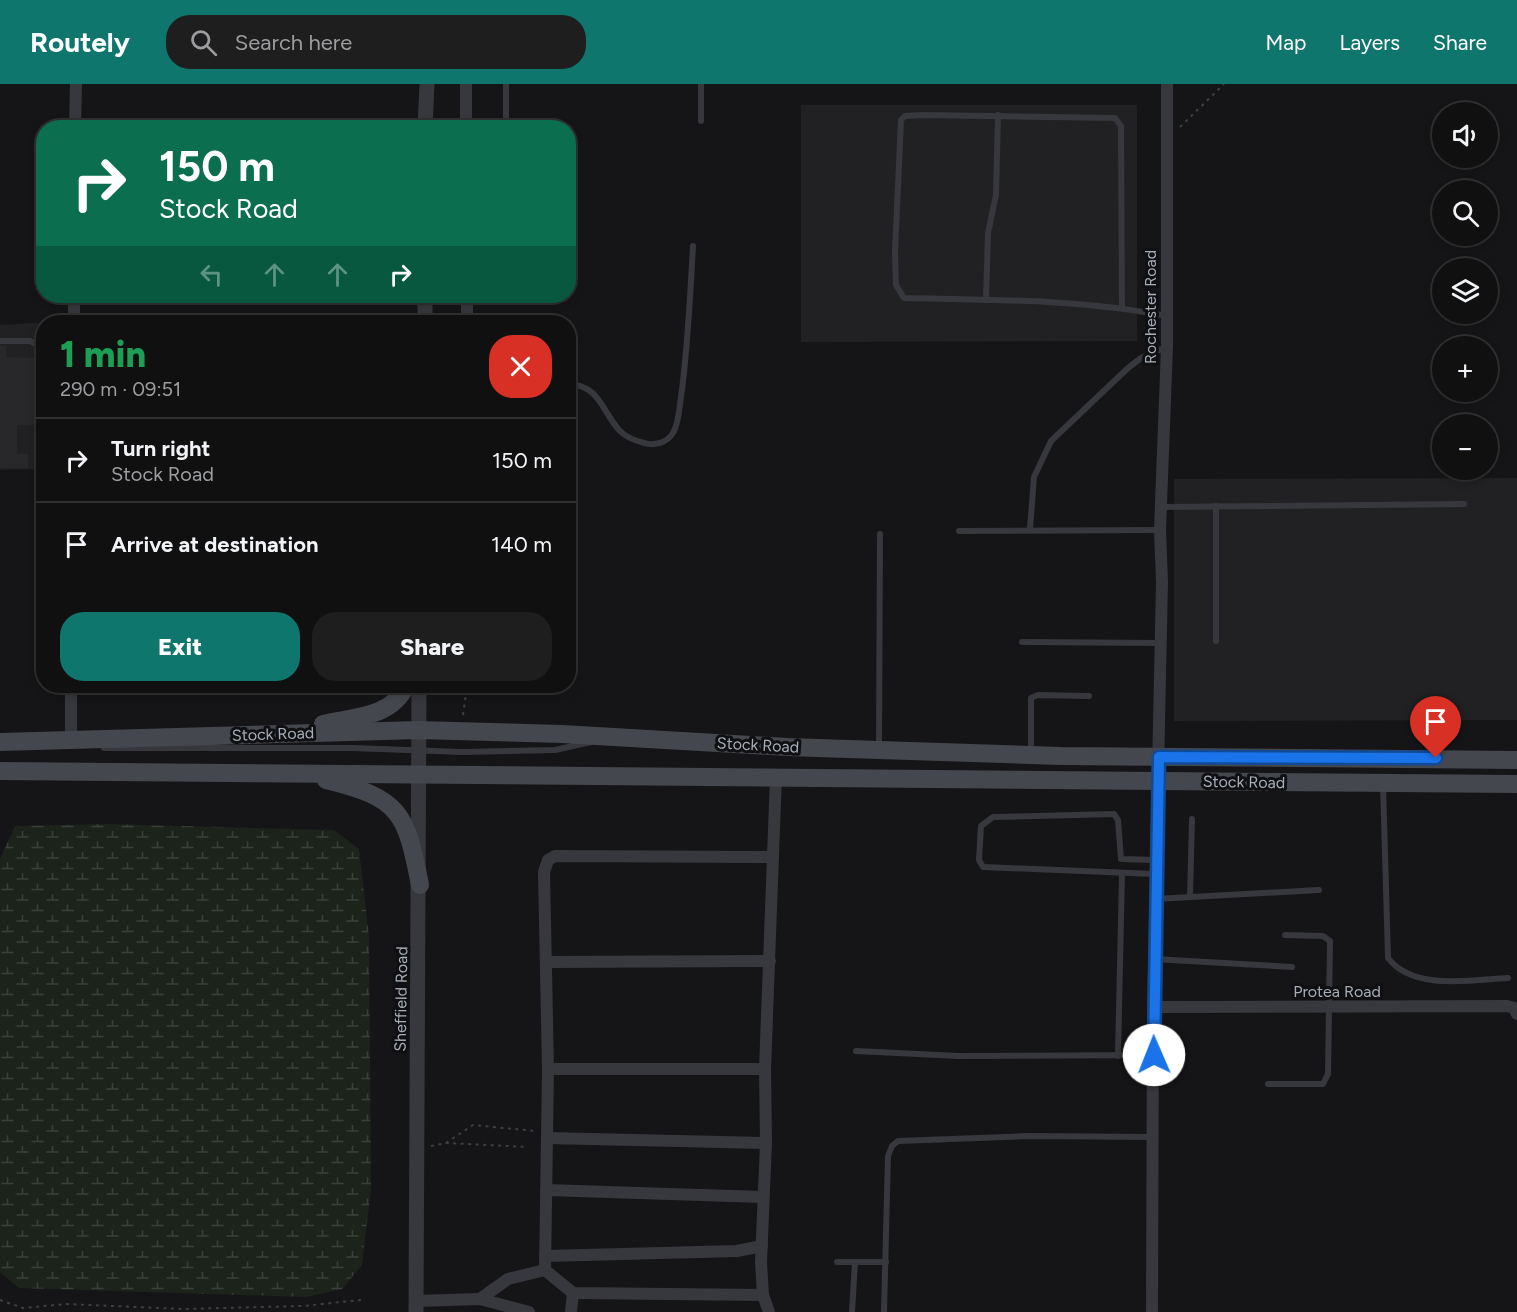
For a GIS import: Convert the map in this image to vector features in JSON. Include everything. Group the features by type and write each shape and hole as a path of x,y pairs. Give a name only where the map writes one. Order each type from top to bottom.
{"main road":[{"path":"277,733 378,713 394,702 401,693"},
{"name":"Stock Road","path":"4,742 418,730 879,751 1159,757 1517,760"},
{"name":"Stock Road","path":"0,771 776,776 1383,784 1517,783"},
{"path":"298,774 366,790 391,806 410,836 420,885"}],"street":[{"path":"75,120 76,84"},
{"path":"425,120 427,84"},
{"path":"466,84 466,120"},
{"name":"Rochester Road","path":"1158,781 1161,644 1160,530 1167,347 1167,84"},
{"path":"70,740 71,693"},
{"name":"Sheffield Road","path":"416,1306 420,885 417,750 419,693"},
{"path":"545,1270 573,1293 765,1306 762,1246 766,1143 765,1069 776,776"},
{"path":"1152,1312 1153,1007 1158,781"},
{"path":"545,1270 548,1069 544,872 551,858 773,857"},
{"path":"547,962 770,961"},
{"name":"Protea Road","path":"1153,1007 1507,1006 1514,1008 1517,1014"},
{"path":"548,1069 765,1069"},
{"path":"547,1135 766,1143"},
{"path":"546,1190 764,1197"},
{"path":"545,1256 737,1251 762,1246"},
{"path":"480,1299 508,1280 545,1270"},
{"path":"571,1312 573,1293"},
{"path":"416,1306 480,1299 529,1312"}],"lane":[{"path":"506,84 506,120"},
{"path":"701,84 701,121"},
{"path":"1122,308 1119,122 1109,116 912,115 901,120 895,252 898,292 904,298 1122,308 1167,316"},
{"path":"986,300 987,239 996,195 998,115"},
{"path":"576,385 587,387 595,394 620,431 629,437 648,445 663,442 671,436 677,422 686,365 693,246"},
{"path":"0,340 30,341 36,344"},
{"path":"1030,529 1034,477 1051,441 1128,368 1141,358 1167,347"},
{"path":"1161,507 1464,504"},
{"path":"1216,506 1216,641"},
{"path":"959,531 1160,530"},
{"path":"879,751 880,534"},
{"path":"1022,642 1161,644"},
{"path":"1031,755 1031,698 1038,695 1089,696"},
{"path":"101,748 555,750 607,737"},
{"path":"4,742 47,747 89,748"},
{"path":"1383,784 1388,958 1400,970 1423,979 1508,978"},
{"path":"1155,874 983,867 979,860 981,826 993,817 1114,814 1118,820 1121,859 1156,860"},
{"path":"1190,897 1192,819"},
{"path":"1118,1056 1122,873"},
{"path":"1155,900 1319,890"},
{"path":"1268,1084 1316,1085 1323,1084 1327,1079 1330,941 1323,936 1285,935"},
{"path":"1154,959 1292,967"},
{"path":"856,1051 959,1056 1154,1055"},
{"path":"885,1312 888,1156 892,1146 898,1141 1028,1136 1154,1137"},
{"path":"837,1262 886,1262"},
{"path":"852,1312 855,1262"}],"path":[{"path":"1167,134 1184,125 1224,84"},
{"path":"462,721 466,693"},
{"path":"446,1143 473,1125 501,1126 514,1131 547,1135"},
{"path":"430,1146 446,1143 528,1147"},
{"path":"0,1300 23,1308 66,1304 183,1311 303,1306 361,1300"}],"shaded area":[{"path":"801,105 1137,105 1137,341 801,342"},
{"path":"36,323 36,469 0,470 0,325"},
{"path":"1498,478 1517,478 1517,720 1174,721 1174,479 1498,480"}],"green space":[{"path":"107,824 334,830 359,849 369,937 371,1189 362,1265 342,1289 306,1297 19,1288 0,1272 0,859 15,826"}],"building":[{"path":"0,346 6,346 6,357 36,358 35,425 17,425 17,454 28,454 28,468 0,468"}],"route":[{"path":"1154,1055 1155,874 1159,757 1436,758"}]}
